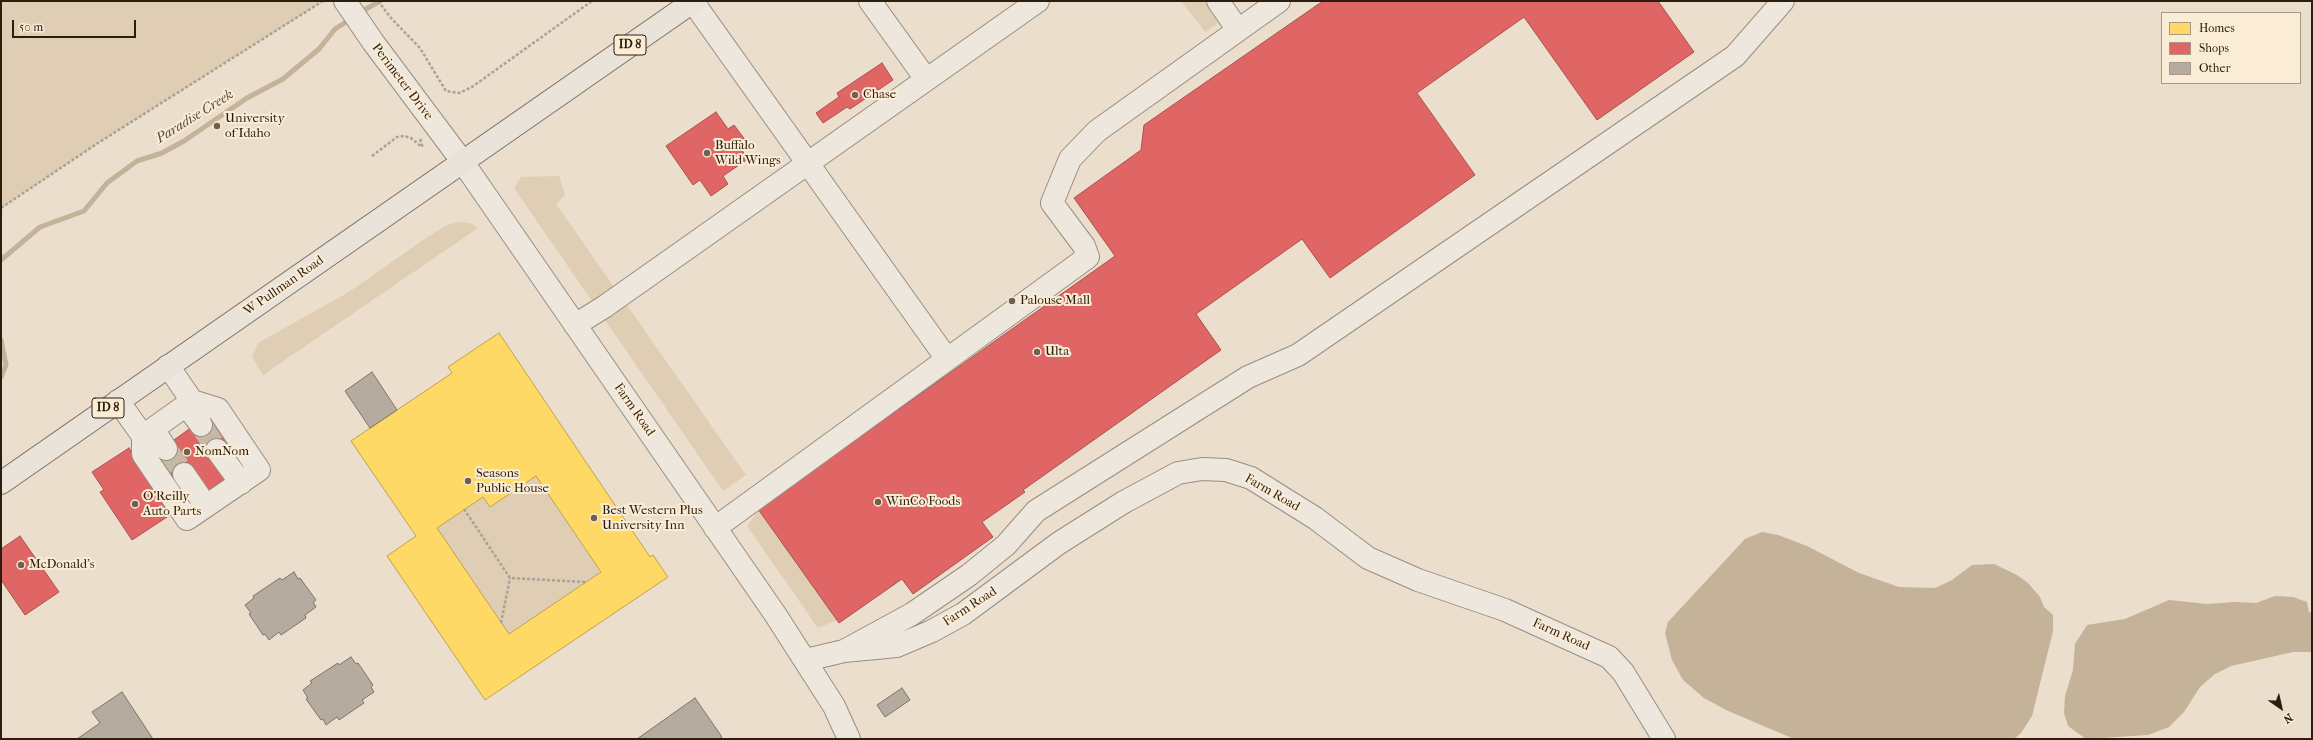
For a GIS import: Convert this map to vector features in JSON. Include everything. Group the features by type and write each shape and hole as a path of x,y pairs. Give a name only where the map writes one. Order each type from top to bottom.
{"main road":[{"name":"W Pullman Road","path":"1,483 694,1"}],"street":[{"name":"Perimeter Drive","path":"345,1 373,42 462,161"},
{"path":"694,1 947,359"},
{"path":"870,1 926,79"},
{"path":"575,325 1038,1"},
{"path":"1218,1 1238,30"},
{"path":"715,528 1088,257 1084,246 1052,203 1070,159 1097,132 1162,82 1279,1"},
{"path":"844,651 912,614 969,575 1006,545 1036,511 1248,377 1298,355 1735,56 1783,1"},
{"name":"Farm Road","path":"462,161 806,660 834,706 849,739"},
{"path":"168,366 201,425"},
{"path":"118,401 148,433 166,449"},
{"path":"189,403 218,409 259,470 187,519 142,454 148,433 189,403"},
{"path":"218,450 241,482"},
{"name":"Farm Road","path":"806,660 844,651 897,646 932,631 963,614 1059,543 1124,502 1178,473 1202,469 1226,470 1257,482 1315,518 1368,558 1418,580 1505,610 1609,657 1623,672 1664,739"},
{"path":"184,474 206,506"}],"path":[{"path":"1,208 98,143 323,1"},
{"path":"378,1 390,18 420,48 446,91 459,93 472,86 592,1"},
{"path":"372,156 397,137 404,136 411,138 423,148"},
{"path":"464,509 510,578 501,623"},
{"path":"510,578 585,582"}],"shaded area":[{"path":"1,1 323,1 98,143 1,208"},
{"path":"1181,1 1205,1 1220,22 1205,32"},
{"path":"559,176 565,195 556,204 746,475 723,491 514,188 521,177"},
{"path":"457,222 470,223 478,228 263,375 252,357 258,343 349,292 429,236 447,225"},
{"path":"536,476 601,572 509,634 437,528 483,497 490,507"},
{"path":"762,506 840,619 818,628 747,526"},
{"path":"1762,532 1778,535 1807,546 1859,573 1899,587 1935,588 1952,580 1972,565 1994,564 2017,575 2028,583 2040,597 2044,607 2053,615 2053,631 2032,716 2021,733 2014,739 1794,739 1726,710 1704,698 1683,680 1672,660 1665,633 1668,622 1745,539"},
{"path":"2275,596 2293,597 2307,602 2309,612 2312,612 2312,652 2293,652 2231,666 2215,674 2200,687 2184,712 2169,727 2148,735 2086,739 2068,726 2064,713 2065,696 2073,670 2075,644 2087,625 2125,619 2169,600 2207,604 2235,602 2256,603"}],"building: Homes":[{"name":"Best Western Plus University Inn","path":"499,333 650,557 653,555 668,577 485,700 387,556 416,536 351,441 452,373 448,367","holes":["536,476 601,572 509,634 437,528 483,497 490,507"]}],"building: Shops":[{"path":"1323,1 1658,1 1694,52 1597,120 1524,17 1417,93 1475,175 1330,278 1302,239 1196,314 1221,350 1023,490 1025,492 982,522 993,537 913,594 902,579 839,623 758,509 1115,256 1074,198 1141,150 1144,125"},
{"name":"Chase","path":"882,63 893,80 850,109 847,107 823,123 816,113 839,97 837,93"},
{"name":"Buffalo Wild Wings","path":"716,112 728,129 734,125 746,141 739,146 748,159 723,176 728,184 711,196 700,180 693,185 666,146"},
{"name":"NomNom","path":"217,414 234,438 210,455 227,479 209,492 193,468 167,485 150,460 176,443 174,440 192,427 194,430"},
{"name":"O'Reilly Auto Parts","path":"129,448 170,515 132,540 100,492 104,490 92,472"},
{"name":"McDonald's","path":"20,536 59,592 25,615 1,580 1,549"}],"building: Other":[{"path":"372,372 397,410 370,428 345,391"},
{"path":"294,572 316,600 313,602 316,607 305,615 306,618 281,635 279,632 269,640 265,634 263,635 249,614 251,613 245,605 254,598 253,596 280,578 282,580"},
{"path":"351,657 356,664 358,663 373,685 371,687 374,692 362,700 364,703 339,720 337,717 326,725 323,719 321,720 306,699 308,698 303,690 312,683 310,681 338,663 339,665"},
{"path":"902,688 910,700 885,717 877,705"},
{"path":"122,692 153,739 77,739 100,723 92,712"},
{"path":"695,698 722,737 719,739 637,739"}],"waterway":[{"name":"Paradise Creek","path":"359,13 380,1"},
{"name":"Paradise Creek","path":"1,260 40,227 84,211 107,183 137,161 162,153 184,141 247,98 283,79 319,49 335,29 351,19"},
{"name":"Paradise Creek","path":"1,340 6,365 1,377"}],"tunnel":[{"path":"201,425 217,450"},
{"path":"166,449 184,474"}],"place":[{"name":"Chase","path":"855,95"},
{"name":"University of Idaho","path":"217,126"},
{"name":"Buffalo Wild Wings","path":"707,153"},
{"name":"Palouse Mall","path":"1012,301"},
{"name":"Ulta","path":"1037,352"},
{"name":"NomNom","path":"187,452"},
{"name":"Seasons Public House","path":"468,481"},
{"name":"WinCo Foods","path":"878,502"},
{"name":"O'Reilly Auto Parts","path":"135,504"},
{"name":"Best Western Plus University Inn","path":"594,518"},
{"name":"McDonald's","path":"21,565"}]}
